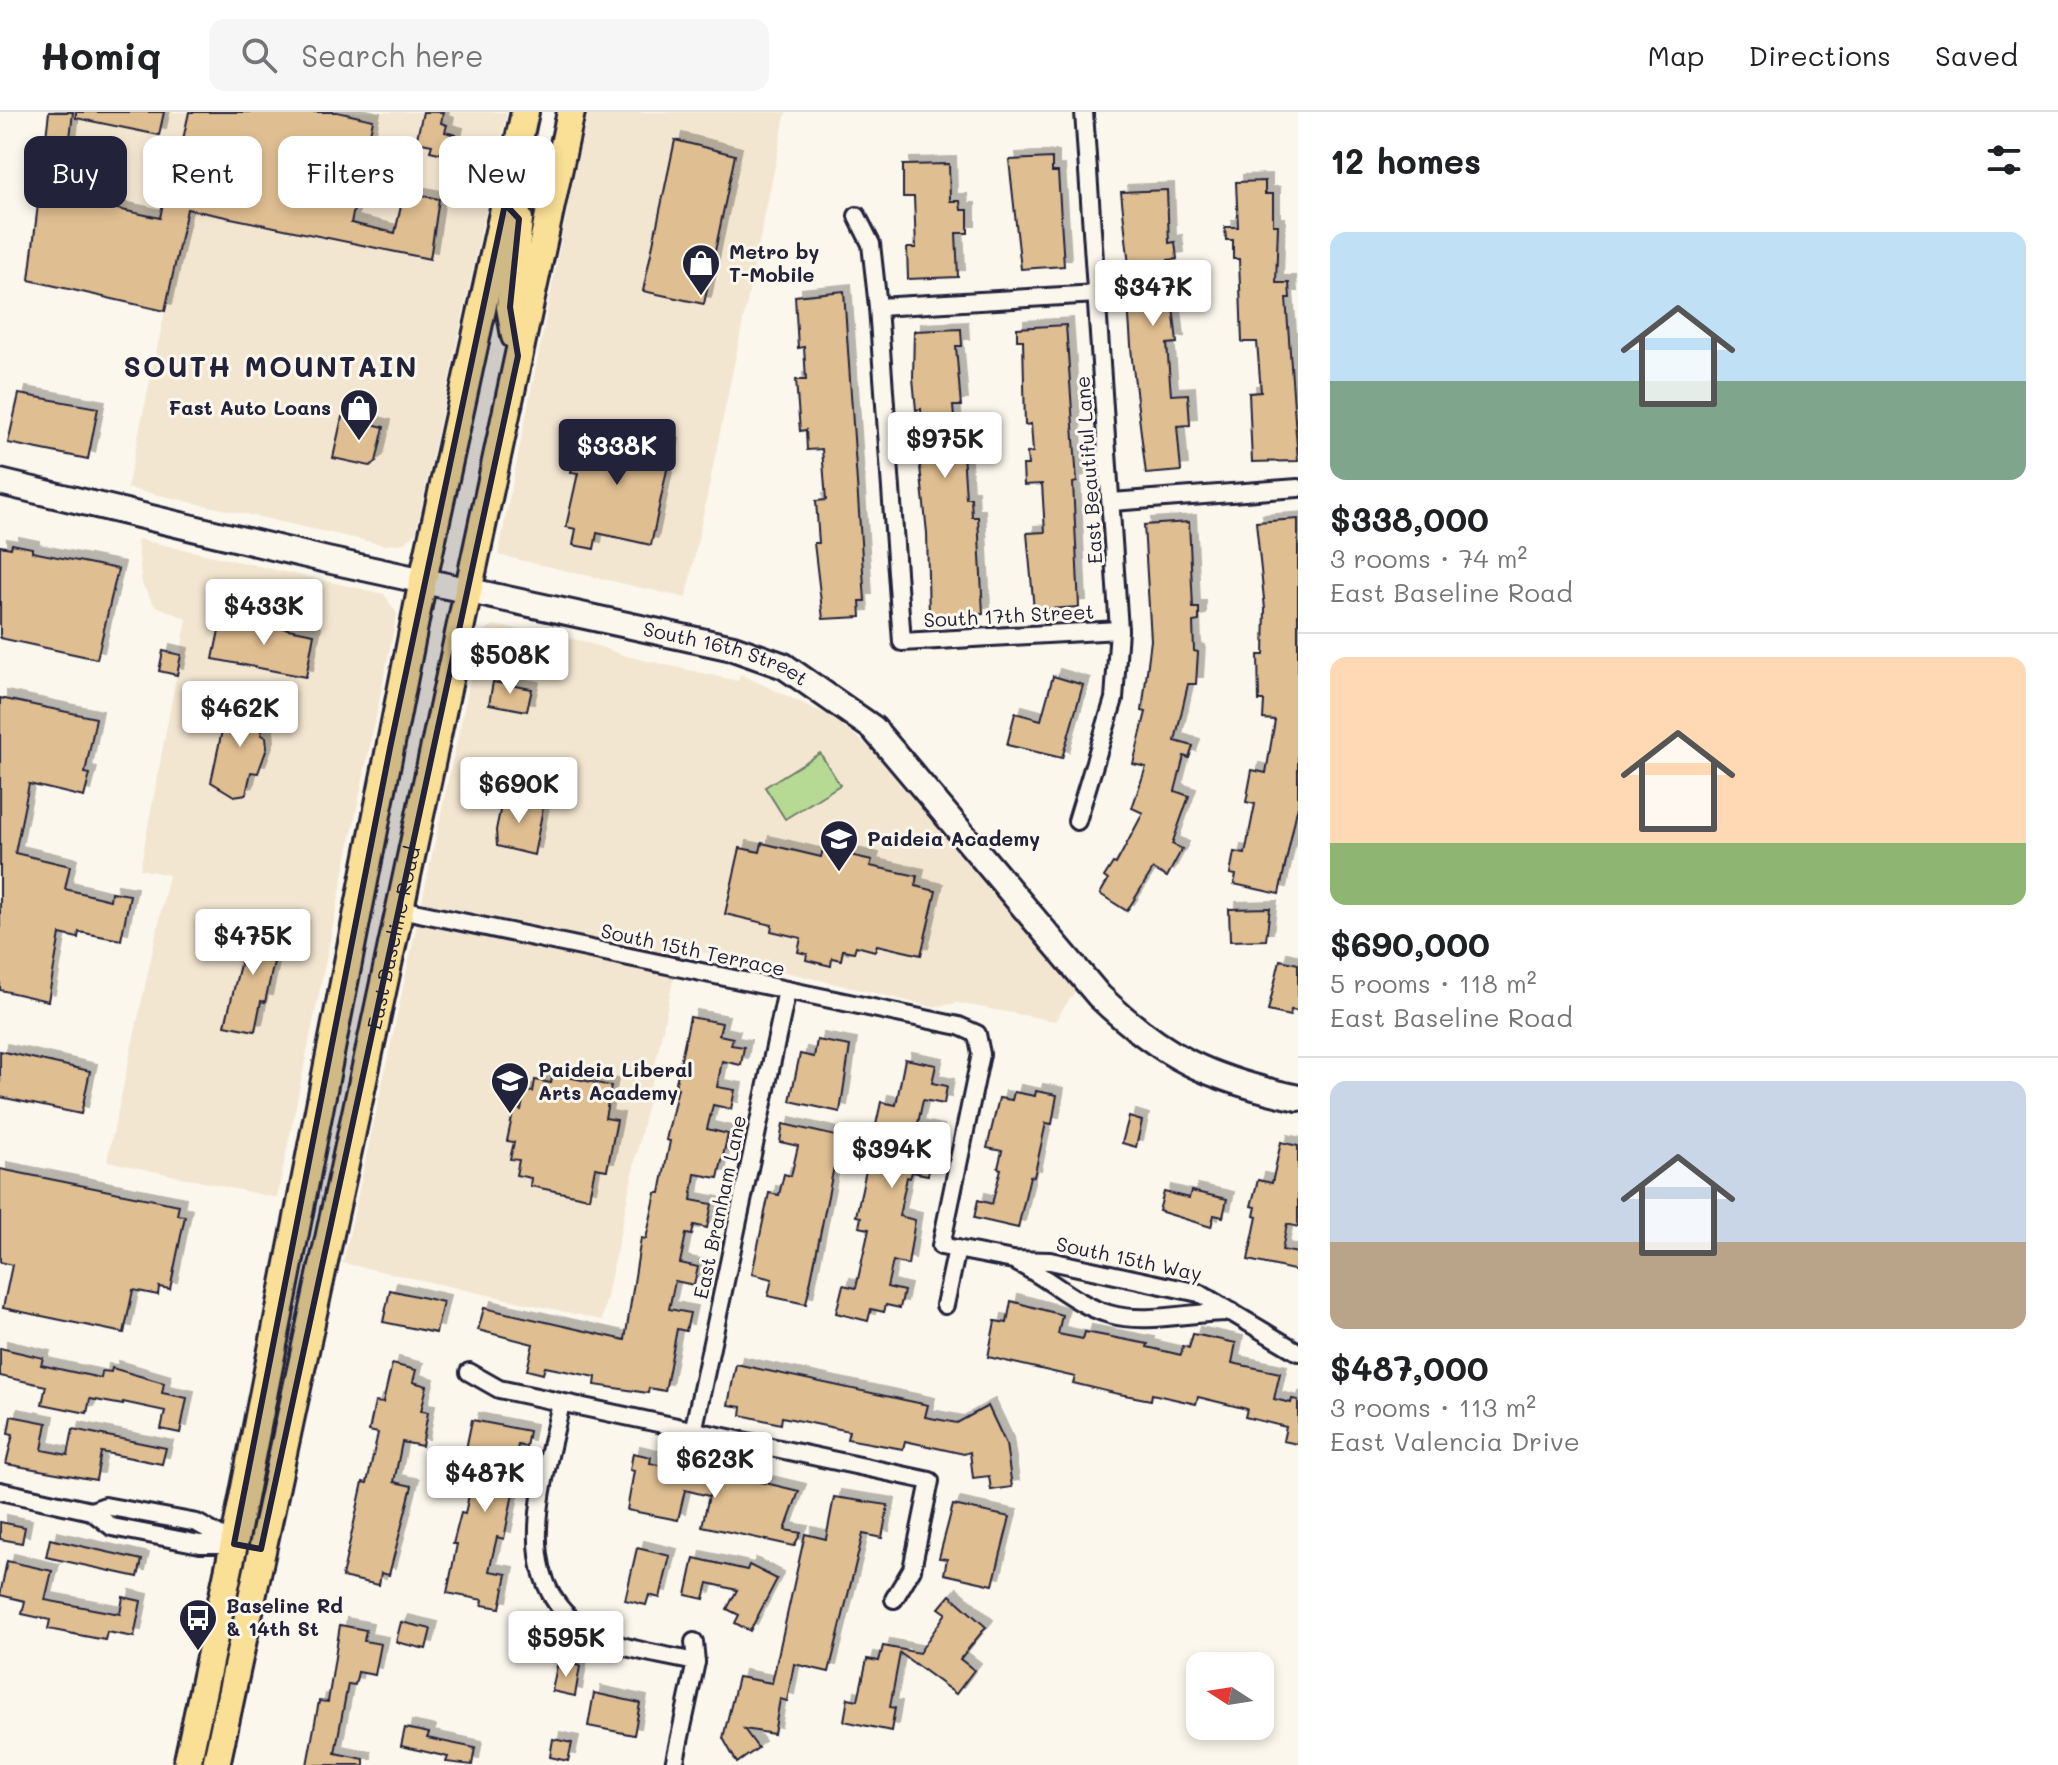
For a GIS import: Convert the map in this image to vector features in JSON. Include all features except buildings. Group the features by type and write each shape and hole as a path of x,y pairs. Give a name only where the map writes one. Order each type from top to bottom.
{"main road":[{"name":"East Baseline Road","path":"520,136 525,112"},
{"path":"555,112 562,154"},
{"name":"East Baseline Road","path":"216,1765 571,112"},
{"name":"East Baseline Road","path":"187,1765 234,1544 423,580 504,208"},
{"path":"512,208 517,211 519,219 510,307 518,356"},
{"name":"South 16th Street","path":"0,482 733,648 784,666 873,728 1088,984 1141,1036 1232,1083 1298,1098"},
{"path":"360,900 400,909"},
{"path":"234,1544 261,1549"}],"street":[{"name":"East Beautiful Lane","path":"1077,821 1114,699 1119,630 1084,112"},
{"path":"857,216 871,244 878,307 1097,294"},
{"name":"South 17th Street","path":"878,307 902,642 1119,630"},
{"path":"1112,502 1298,488"},
{"name":"South 15th Terrace","path":"400,909 959,1026 977,1034 981,1054 949,1248"},
{"name":"East Branham Lane","path":"693,1432 787,990"},
{"path":"945,1305 949,1248"},
{"name":"South 15th Way","path":"949,1248 1013,1260 1050,1261 1199,1293 1295,1345"},
{"name":"South 15th Way","path":"1013,1260 1090,1307 1109,1314 1151,1318 1199,1311 1232,1312"},
{"path":"469,1372 499,1389 930,1481 912,1569 894,1599"},
{"path":"561,1403 536,1539 542,1575 550,1592 576,1623 611,1642 696,1662"},
{"path":"0,1491 91,1511 112,1527 200,1544 234,1544"},
{"path":"91,1511 105,1506 199,1524 234,1544"},
{"path":"144,1534 148,1514"},
{"path":"674,1765 696,1662 694,1642"}],"highlighted area":[{"path":"505,204 519,219 510,307 518,356 261,1549 234,1544 390,748"}],"shaded area":[{"path":"49,112 507,112 502,136 439,136 439,208 486,208 416,532 405,543 385,545 127,488 165,311 27,281 37,208 127,208 127,136 46,136"},
{"path":"587,112 786,112 686,598 498,555"},
{"path":"137,539 384,594 397,614 277,1198 107,1161 169,875 140,869 187,619 154,605 142,584"},
{"path":"493,625 583,641 626,656 738,681 740,674 832,717 877,753 920,800 1076,990 1055,1021 957,1003 933,1007 680,947 602,1320 343,1263 476,653 481,634"}],"green space":[{"path":"820,753 840,785 785,819 765,787"}],"place":[{"name":"Metro by T-Mobile","path":"701,297"},
{"name":"Fast Auto Loans","path":"359,442"},
{"name":"Paideia Academy","path":"839,873"},
{"name":"Paideia Liberal Arts Academy","path":"510,1115"},
{"name":"Baseline Rd & 14th St","path":"198,1652"}],"district":[{"name":"SOUTH MOUNTAIN","path":"271,367"}]}
